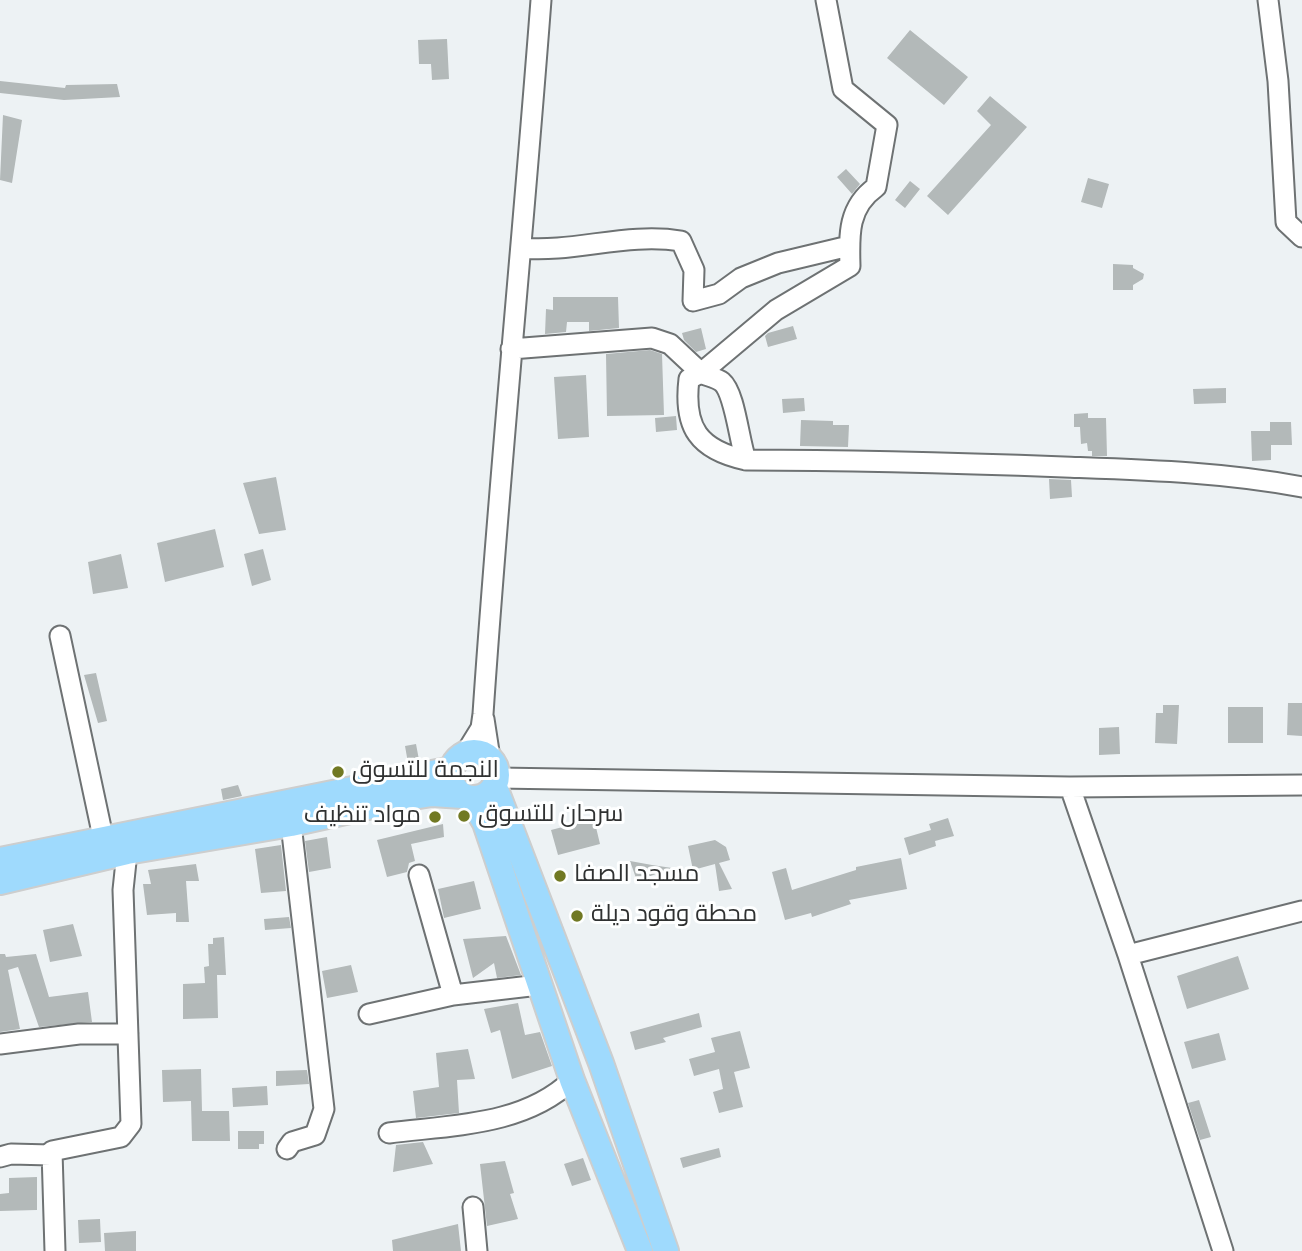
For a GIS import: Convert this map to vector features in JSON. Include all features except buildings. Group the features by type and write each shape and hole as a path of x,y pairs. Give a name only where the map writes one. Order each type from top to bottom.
{"main road":[{"path":"0,860 458,762 479,753 494,774 601,1063 666,1251"},
{"path":"458,762 455,789 467,797 492,840 572,1080 640,1251"},
{"path":"0,882 127,852 291,824 413,797 432,794 467,797 486,795 494,774"}],"street":[{"path":"458,762 481,728 483,715 541,0"},
{"path":"826,0 843,89 887,125 876,187 862,197 852,215 850,266 776,310 701,373 689,379 694,432 702,442 720,454 746,460 918,460 1173,470 1242,476 1302,487"},
{"path":"1268,0 1278,81 1286,222 1302,237"},
{"path":"521,248 540,250 653,236 681,241 694,270 693,301 719,294 741,278 778,263 849,246"},
{"path":"511,349 652,338 670,344 701,373 721,381 732,396 738,437 746,460"},
{"path":"60,636 103,837"},
{"path":"483,715 494,774 1070,787 1302,785"},
{"path":"1070,787 1128,955 1223,1251"},
{"path":"287,1149 292,1142 315,1135 324,1109 291,824"},
{"path":"0,1157 51,1155 57,1149 121,1137 131,1124 123,890 127,852"},
{"path":"419,875 453,995"},
{"path":"1128,955 1302,911"},
{"path":"369,1014 453,995 539,985"},
{"path":"0,1044 79,1034 128,1034"},
{"path":"389,1133 517,1114 543,1104 572,1080"},
{"path":"51,1155 55,1251"},
{"path":"473,1207 477,1251"}],"place":[{"name":"النجمة للتسوق","path":"338,772"},
{"name":"سرحان للتسوق","path":"464,816"},
{"name":"مواد تنظيف","path":"435,817"},
{"name":"مسجد الصفا","path":"560,876"},
{"name":"محطة وقود ديلة","path":"577,916"}]}
